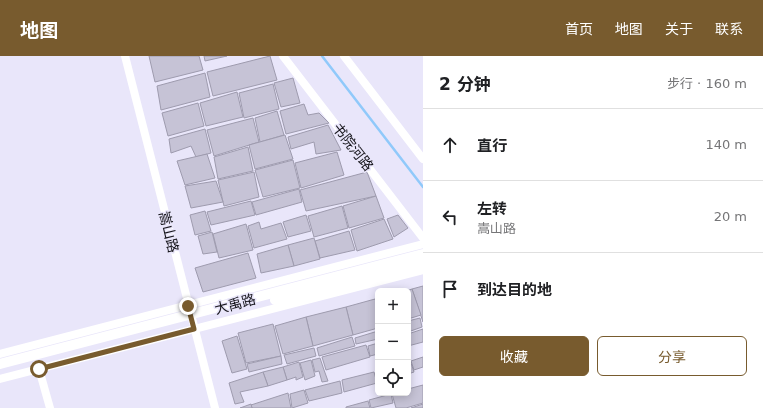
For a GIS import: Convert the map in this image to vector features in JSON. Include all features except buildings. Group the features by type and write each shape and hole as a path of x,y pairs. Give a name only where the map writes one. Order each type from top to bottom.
{"main road":[{"name":"大禹路","path":"0,371 423,254"},
{"name":"大禹路","path":"0,364 423,263"}],"street":[{"name":"嵩山路","path":"125,56 215,408"},
{"name":"书院河路","path":"282,56 423,238"},
{"path":"344,56 423,159"},
{"path":"0,379 39,369 191,318 423,244"},
{"path":"0,354 191,318 423,270"},
{"path":"39,369 50,408"}],"waterway":[{"path":"322,56 423,187"}],"route":[{"path":"39,369 194,329 188,306"}]}
